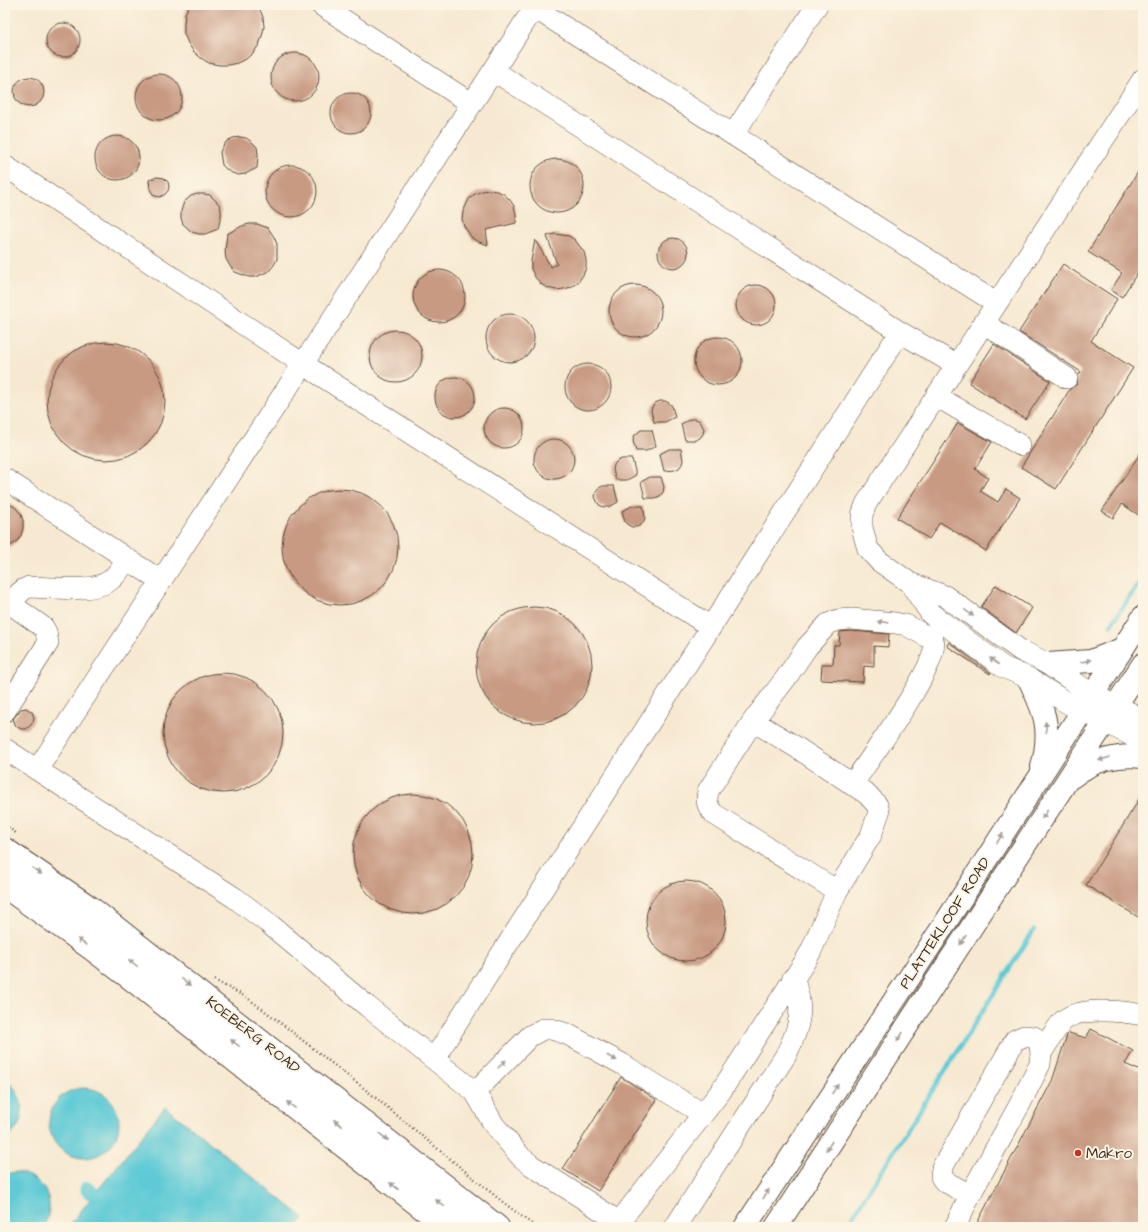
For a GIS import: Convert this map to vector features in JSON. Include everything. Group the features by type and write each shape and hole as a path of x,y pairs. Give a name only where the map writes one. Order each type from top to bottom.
{"main road":[{"name":"PLATTEKLOOF ROAD","path":"745,1227 940,931 1143,617"},
{"path":"1048,664 1085,662 1102,658 1122,649"},
{"name":"PLATTEKLOOF ROAD","path":"776,1227 1143,664"},
{"path":"1029,679 1042,707 1047,728 1045,755 1038,779"},
{"path":"1066,781 1085,768 1103,759 1122,756 1143,757"},
{"name":"KOEBERG ROAD","path":"13,843 90,907 498,1227"},
{"name":"KOEBERG ROAD","path":"5,887 136,983 446,1227"}],"street":[{"path":"321,5 472,104"},
{"path":"733,135 817,5"},
{"path":"37,770 472,104 532,6 996,304"},
{"path":"494,70 900,332 956,365"},
{"path":"1143,79 866,504 862,515 862,526 868,549 879,561 910,583 945,596 1020,650 1048,664 1088,702 1110,714 1127,733 1143,743"},
{"path":"5,166 303,364 711,627"},
{"path":"984,323 1067,378"},
{"path":"434,1059 900,332"},
{"path":"936,396 1020,445"},
{"path":"5,480 161,581"},
{"path":"5,711 48,643 46,632 43,627 8,602 24,589 29,587 86,588 102,586 115,576 127,559"},
{"path":"910,583 931,614 1003,667 1029,679 1069,704 1088,702"},
{"path":"920,632 931,614 945,596"},
{"path":"837,891 725,822 710,810 707,799 708,791 753,721 786,678 807,647 823,628 838,620 851,619 895,622 906,625 929,637 934,644 926,669 906,705 852,785"},
{"path":"1110,714 1143,719"},
{"path":"5,749 235,898 267,922 367,1006 475,1092 494,1125 521,1157 623,1224 738,1066 793,978 812,951 837,891 871,835 879,812 878,805 873,799 796,747 753,721"},
{"path":"5,868 76,919 471,1227"},
{"path":"675,1227 786,1056 794,1040 799,1020 800,1000 793,978"},
{"path":"1041,1053 1058,1027 1066,1018 1078,1014 1106,1010 1143,1015"},
{"path":"475,1092 530,1036 543,1029 551,1029 567,1034 622,1064 703,1114"},
{"path":"955,1227 970,1195 1020,1104 1040,1064 1041,1053 1039,1041 1034,1037 1024,1036 1016,1040 942,1168 941,1177 944,1181 970,1195"}],"path":[{"path":"5,825 13,843"},
{"path":"211,978 246,997 273,1017 366,1090 504,1203 536,1227"}],"water":[{"path":"5,1079 12,1085 17,1093 21,1101 22,1109 18,1126 13,1133 5,1139"},
{"path":"84,1088 97,1091 109,1098 116,1110 119,1123 116,1136 109,1148 97,1155 84,1158 71,1155 59,1148 52,1136 49,1123 52,1110 59,1098 71,1091"},
{"path":"165,1107 304,1218 296,1227 68,1227"},
{"path":"16,1172 34,1179 46,1192 49,1208 43,1227 5,1227 5,1174"}],"building":[{"path":"189,5 258,5 263,17 264,27 259,45 246,59 237,63 219,65 209,63 193,51 184,34 185,14"},
{"path":"60,23 66,23 75,28 79,34 79,46 75,52 66,57 60,57 51,52 46,43 46,37 51,28"},
{"path":"290,53 300,53 312,60 319,72 319,82 312,94 300,101 290,101 282,97 275,90 271,82 271,72 275,64 282,57"},
{"path":"154,74 164,74 172,78 178,84 182,92 182,102 178,110 172,116 164,120 154,120 146,116 140,110 136,102 136,92 140,84 146,78"},
{"path":"29,77 39,82 44,92 39,102 29,107 19,102 14,92 19,82"},
{"path":"355,93 362,96 368,102 371,113 370,121 362,130 355,133 347,133 340,130 332,121 331,109 334,102 343,94"},
{"path":"117,136 129,140 135,146 139,158 135,170 129,176 117,180 105,176 99,170 95,158 99,146 105,140"},
{"path":"240,137 246,138 252,142 257,147 258,154 257,168 245,174 238,175 227,170 222,165 220,152 227,141"},
{"path":"557,159 572,164 576,167 579,171 584,186 579,201 576,205 572,208 557,213 542,208 538,205 535,201 530,186 535,171 538,167 542,164"},
{"path":"1143,164 1143,264 1122,297 1111,290 1122,273 1088,252"},
{"path":"291,165 305,169 313,177 317,191 313,205 305,213 291,217 277,213 269,205 265,191 269,177 277,169"},
{"path":"157,177 164,178 168,182 169,187 168,191 160,197 155,196 150,189 149,180"},
{"path":"489,190 504,194 510,200 514,206 516,223 486,230 488,245 472,238 464,226 462,219 463,212 469,199 475,194"},
{"path":"197,194 210,195 219,204 221,216 218,229 205,234 199,234 192,232 183,224 181,211 184,202 191,196"},
{"path":"249,224 257,224 268,228 277,244 277,259 274,265 269,271 256,277 249,277 235,272 226,259 225,251 227,234"},
{"path":"555,234 569,236 575,240 584,252 586,260 586,268 578,282 571,287 556,290 541,284 531,269 535,240 551,267 557,264 547,236"},
{"path":"673,238 684,242 688,253 684,264 673,268 662,264 658,253 662,242"},
{"path":"1063,264 1117,299 1091,341 1133,368 1056,489 1021,467 1070,389 1077,384 1078,376 1081,372 1019,332"},
{"path":"434,270 444,270 458,277 465,291 465,301 458,315 444,322 434,322 424,318 417,311 413,301 413,291 417,281 424,274"},
{"path":"635,285 649,289 657,297 661,311 657,325 649,333 635,337 621,333 613,325 609,311 613,297 621,289"},
{"path":"756,285 764,287 770,291 774,297 776,305 774,313 770,319 764,323 756,325 748,323 742,319 738,313 736,305 738,297 742,291 748,287"},
{"path":"510,314 519,316 527,321 532,329 534,338 532,347 527,355 519,360 510,362 501,360 493,355 488,347 486,338 488,329 493,321 501,316"},
{"path":"391,330 401,330 415,337 422,351 422,361 415,375 401,382 391,382 381,378 374,371 370,361 370,351 374,341 381,334"},
{"path":"713,337 723,337 735,344 742,356 742,366 735,378 723,385 713,385 705,381 698,374 694,366 694,356 698,348 705,341"},
{"path":"106,342 117,343 129,347 148,359 160,378 164,390 164,412 160,424 148,443 129,455 117,459 106,460 95,459 83,455 64,443 52,424 48,412 47,401 48,390 52,378 64,359 83,347 95,343"},
{"path":"994,344 1050,381 1025,419 969,383"},
{"path":"583,364 593,364 601,368 607,374 611,382 611,392 607,400 601,406 593,410 583,410 575,406 569,400 565,392 565,382 569,374 575,368"},
{"path":"455,377 469,383 475,397 469,411 455,417 441,411 435,397 441,383"},
{"path":"665,401 672,406 675,417 665,422 654,422 651,411 652,407 655,403"},
{"path":"504,408 518,414 524,428 518,442 504,448 490,442 484,428 490,414"},
{"path":"691,419 700,421 704,429 703,434 696,440 685,440 681,424"},
{"path":"958,423 992,442 975,469 988,478 980,491 998,502 1006,489 1020,498 986,551 940,522 929,539 897,518"},
{"path":"641,430 652,430 656,446 646,451 636,451 633,441 634,436"},
{"path":"554,439 568,445 574,459 568,473 554,479 540,473 534,459 540,445"},
{"path":"669,449 681,449 683,460 679,468 664,471 660,454"},
{"path":"1143,449 1143,518 1122,504 1113,518 1102,511"},
{"path":"622,459 632,459 636,475 627,480 616,480 613,470 614,465 617,461"},
{"path":"650,477 661,477 664,487 663,492 660,496 655,498 645,498 641,482"},
{"path":"603,486 614,486 618,502 609,507 599,505 595,497 596,492"},
{"path":"340,489 351,490 362,494 381,506 393,525 397,536 397,558 393,569 381,588 362,600 351,604 340,605 329,604 318,600 299,588 287,569 283,558 282,547 283,536 287,525 299,506 318,494 329,490"},
{"path":"5,501 16,508 21,514 23,528 17,541 5,550"},
{"path":"632,506 643,506 645,517 644,521 637,527 632,527 625,522 622,511"},
{"path":"996,585 1032,608 1016,633 981,607"},
{"path":"534,607 556,611 575,624 588,643 592,665 588,687 575,706 556,719 534,723 512,719 493,706 480,687 476,665 480,643 493,624 512,611"},
{"path":"851,631 889,634 888,647 874,646 874,667 864,666 863,682 821,680 822,664 833,664 834,645 839,645 840,632"},
{"path":"949,642 991,673 990,674 947,646"},
{"path":"223,673 235,674 246,678 256,683 265,691 273,700 278,710 282,721 282,745 278,756 273,766 265,775 256,783 246,788 235,792 223,793 211,792 200,788 190,783 181,775 173,766 168,756 164,745 163,733 164,721 168,710 173,700 181,691 190,683 200,678 211,674"},
{"path":"26,708 32,712 34,717 33,722 26,729 21,729 16,726 13,719 21,709"},
{"path":"1143,793 1143,920 1086,885"},
{"path":"413,794 436,798 456,811 469,831 473,854 469,877 456,897 436,910 413,914 390,910 370,897 357,877 353,854 357,831 370,811 390,798"},
{"path":"686,881 701,884 714,893 723,906 726,921 723,936 714,949 701,958 686,961 671,958 658,949 649,936 646,921 649,906 658,893 671,884"},
{"name":"Makro","path":"1091,1029 1133,1051 1125,1064 1143,1072 1143,1227 975,1227 1052,1081 1067,1035 1069,1033 1086,1038"},
{"path":"621,1077 657,1100 598,1191 563,1169"}],"waterway":[{"path":"1111,625 1143,577"},
{"path":"846,1227 1034,930"},
{"path":"87,1189 134,1227"}],"place":[{"name":"Makro","path":"1078,1153"}]}
